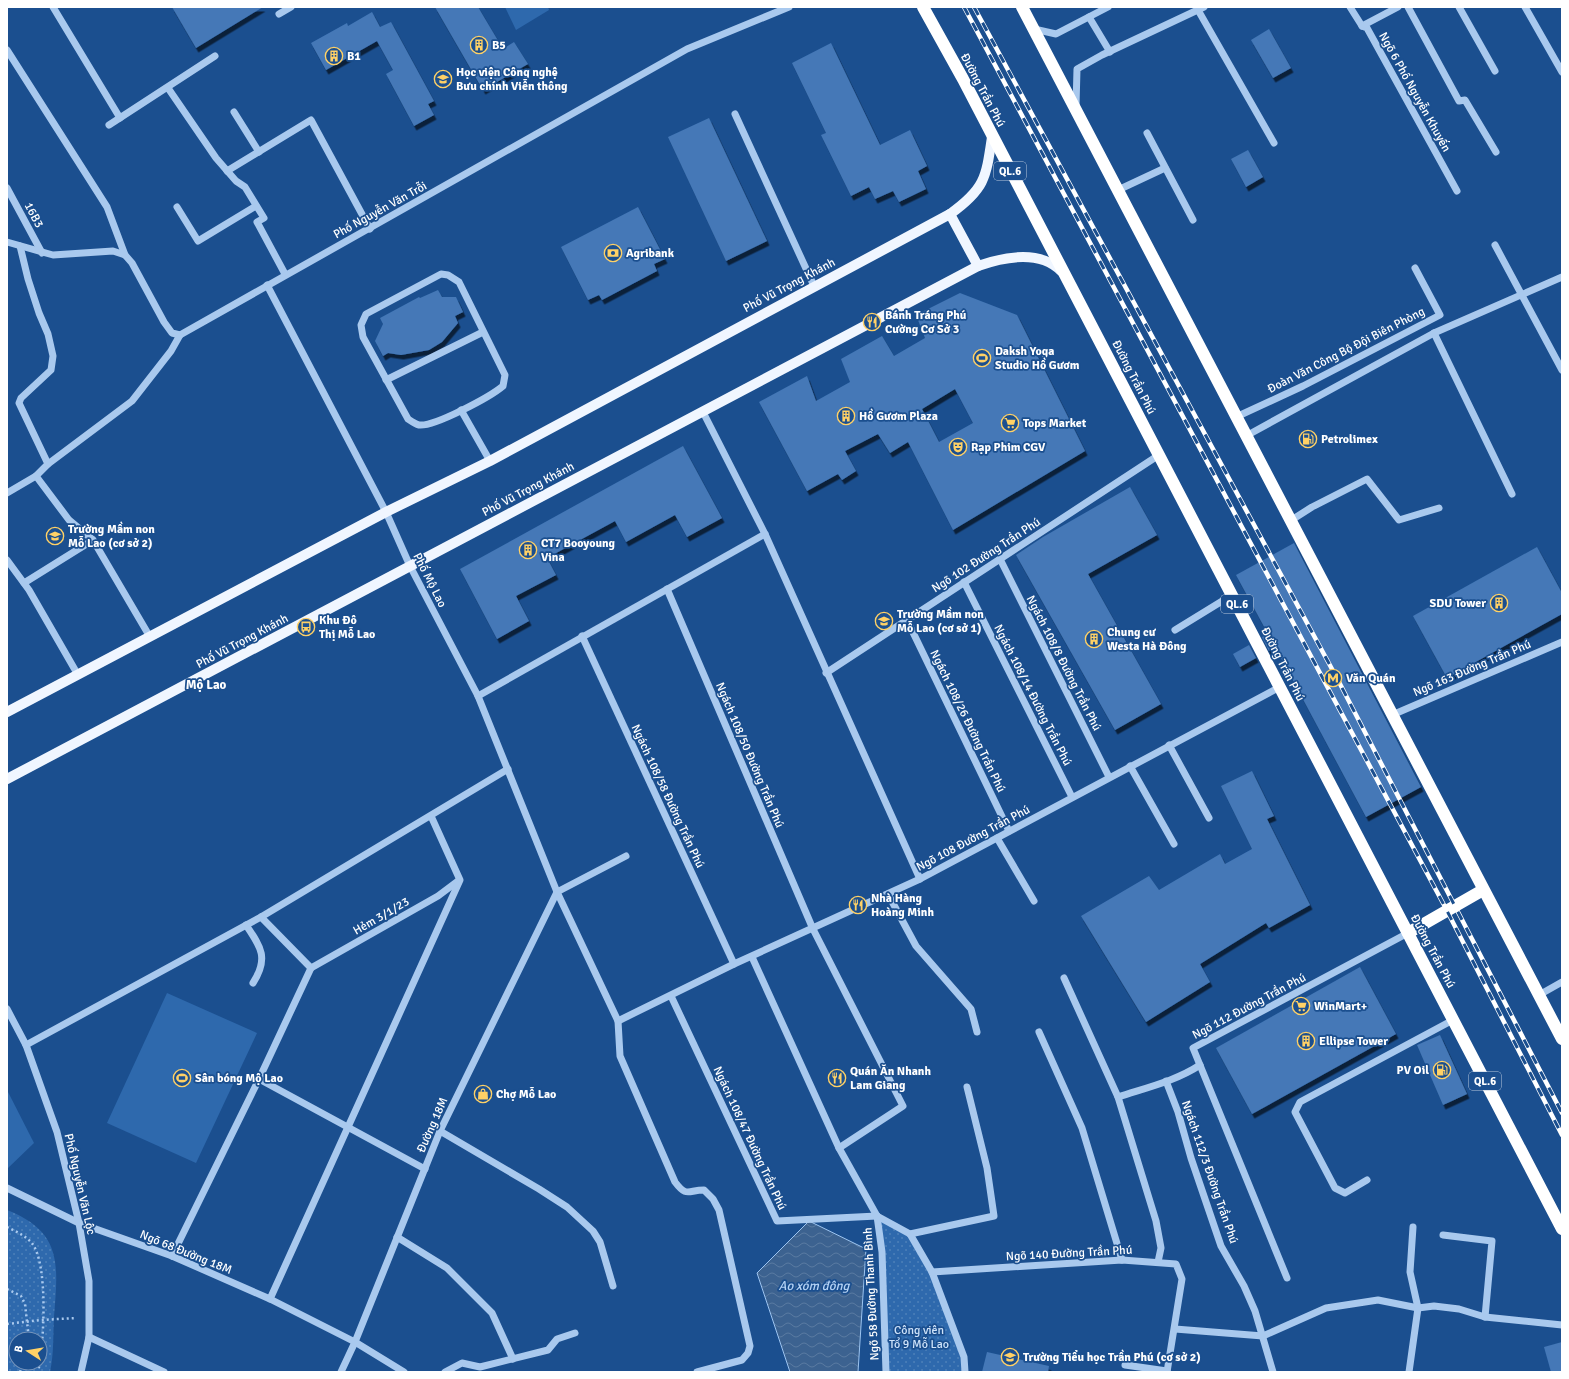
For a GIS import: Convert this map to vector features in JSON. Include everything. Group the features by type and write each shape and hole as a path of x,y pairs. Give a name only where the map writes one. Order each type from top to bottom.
{"highway":[{"name":"Đường Trần Phú","path":"923,7 1159,455 1562,1229"},
{"path":"1022,7 1562,1040"},
{"path":"1408,932 1483,890"}],"main road":[{"name":"Phố Vũ Trọng Khánh","path":"7,712 386,512 490,461 950,214 969,201 978,189 985,176 992,137"},
{"path":"950,214 978,266"},
{"name":"Phố Vũ Trọng Khánh","path":"7,779 978,266 996,259 1015,257 1035,259 1053,263 1065,276"}],"street":[{"path":"53,7 120,118"},
{"path":"279,14 292,7"},
{"name":"Phố Nguyễn Văn Trỗi","path":"180,335 285,274 370,229 687,48 789,7"},
{"path":"1034,29 1056,34 1108,7"},
{"name":"Ngõ 6 Phố Nguyễn Khuyến","path":"1350,7 1362,26 1367,28 1457,191"},
{"path":"1362,26 1398,7"},
{"path":"1408,7 1459,101 1465,100 1496,152"},
{"path":"1460,7 1495,70"},
{"path":"1525,7 1562,72"},
{"path":"1076,109 1077,69 1201,8 1274,143"},
{"path":"1089,16 1110,52"},
{"path":"7,50 106,206 125,254 132,263 164,322 172,333 180,335 171,351 132,401 48,464 36,476 7,493"},
{"path":"108,125 168,88 215,56"},
{"path":"168,88 216,158 236,181 245,187 264,218 257,222 285,274"},
{"path":"234,112 259,152"},
{"path":"735,114 814,286"},
{"path":"227,171 310,120 370,229"},
{"path":"1147,133 1192,220"},
{"path":"1118,190 1165,168"},
{"name":"16B3","path":"7,188 42,253"},
{"path":"177,207 198,241 256,206"},
{"path":"7,242 53,256 113,251 125,254"},
{"path":"1495,245 1562,370"},
{"path":"20,246 28,279 39,313 48,334 53,356 51,370 21,398 19,403 48,464"},
{"name":"Đoàn Văn Công Bộ Đội Biên Phòng","path":"1236,417 1303,386 1440,315 1415,268"},
{"path":"441,274 448,275 458,282 505,374 503,386 493,394 433,423 418,425 408,419 386,380 363,337 361,325 366,314 441,274"},
{"path":"1246,436 1265,424 1434,333 1562,277"},
{"name":"Phố Mộ Lao","path":"267,285 386,512 410,566 478,696 557,892 618,1022"},
{"path":"386,380 484,332"},
{"path":"1434,333 1512,494"},
{"path":"461,410 490,461"},
{"path":"703,412 765,534 826,673 920,879"},
{"name":"Ngõ 102 Đường Trần Phú","path":"826,673 1159,455"},
{"path":"36,476 69,520 93,540 150,637"},
{"path":"1290,521 1312,507 1368,479 1399,520 1439,508"},
{"path":"478,696 765,534"},
{"path":"24,583 93,540"},
{"name":"Ngách 108/8 Đường Trần Phú","path":"1000,558 1110,777"},
{"path":"7,560 24,583 78,675"},
{"name":"Ngách 108/14 Đường Trần Phú","path":"964,582 1072,797"},
{"name":"Ngách 108/50 Đường Trần Phú","path":"667,589 813,929 903,1106 839,1148"},
{"path":"1175,630 1232,595"},
{"name":"Ngách 108/26 Đường Trần Phú","path":"907,620 1009,831"},
{"name":"Ngách 108/58 Đường Trần Phú","path":"582,636 734,964"},
{"name":"Ngõ 163 Đường Trần Phú","path":"1392,715 1562,642"},
{"name":"Ngõ 108 Đường Trần Phú","path":"618,1022 734,964 920,879 1280,687"},
{"path":"1169,745 1209,818"},
{"path":"1130,766 1174,844"},
{"path":"26,1044 261,917 508,769"},
{"path":"270,1299 349,1128 460,880 431,816"},
{"path":"997,838 1034,901"},
{"path":"557,892 626,856"},
{"name":"Hẻm 3/1/23","path":"311,968 438,896 460,880"},
{"name":"Đường 18M","path":"341,1372 355,1342 440,1131 557,892"},
{"path":"888,894 916,946 971,1009 978,1032"},
{"path":"172,1256 259,1079 311,968 261,917"},
{"path":"246,925 258,942 262,953 262,966 253,983"},
{"name":"Ngõ 112 Đường Trần Phú","path":"1287,1278 1192,1048 1408,932"},
{"path":"752,957 839,1148 877,1216 910,1234 932,1272 964,1357 965,1372"},
{"path":"1064,978 1118,1097 1156,1221 1161,1248 1158,1262"},
{"path":"1539,995 1562,982"},
{"name":"Ngách 108/47 Đường Trần Phú","path":"672,996 777,1221 877,1216"},
{"name":"Phố Nguyễn Văn Lộc","path":"7,1009 26,1044 57,1132 79,1223 89,1281 89,1337 81,1372"},
{"path":"1367,1180 1345,1193 1335,1188 1295,1112 1300,1102 1453,1020"},
{"path":"618,1022 620,1056 675,1182 681,1190 689,1193 697,1190 704,1190 713,1199 719,1210 750,1346 748,1353 742,1360 697,1372"},
{"path":"1039,1032 1082,1128 1122,1260"},
{"path":"1118,1097 1192,1071 1200,1065"},
{"path":"259,1079 425,1169"},
{"name":"Ngách 112/3 Đường Trần Phú","path":"1166,1081 1178,1112 1191,1158 1221,1246 1244,1286 1264,1336 1273,1372"},
{"path":"910,1234 994,1216 987,1168 967,1087"},
{"path":"440,1131 539,1189 567,1208 593,1231 600,1242 613,1286"},
{"name":"Ngõ 68 Đường 18M","path":"7,1188 79,1223 172,1256 270,1299 355,1342 404,1372"},
{"name":"Ngõ 58 Đường Thanh Bình","path":"877,1216 882,1252 886,1372"},
{"path":"1409,1372 1418,1308 1410,1272 1413,1227"},
{"path":"1443,1235 1492,1241 1485,1317"},
{"path":"397,1237 447,1268 492,1313 513,1359"},
{"name":"Ngõ 140 Đường Trần Phú","path":"932,1272 1122,1260 1176,1264 1182,1279 1175,1330"},
{"path":"1125,1365 1167,1371 1175,1330 1264,1336 1326,1308 1378,1300 1418,1308 1434,1306 1459,1309 1485,1317 1562,1325"},
{"path":"446,1372 462,1363 480,1367 548,1350 557,1339 575,1333"},
{"path":"89,1337 164,1372"}],"path":[{"path":"7,1227 22,1234 32,1242 39,1256 42,1270 44,1320 38,1372"},
{"path":"7,1289 21,1296 25,1304 28,1331"},
{"path":"7,1324 27,1321 89,1318"}],"green space":[{"path":"505,7 548,7 549,10 516,30"},
{"name":"Sân bóng Mộ Lao","path":"167,993 257,1033 196,1163 107,1123"},
{"path":"7,1090 34,1143 7,1169"},
{"path":"7,1210 25,1219 39,1229 48,1240 53,1252 56,1266 56,1281 53,1351 50,1372 7,1372"},
{"name":"Công viên Tổ 9 Mỗ Lao","path":"877,1216 910,1234 932,1272 964,1357 965,1372 886,1372"}],"water":[{"name":"Ao xóm đông","path":"809,1221 866,1249 858,1372 790,1372 757,1273"}],"building":[{"path":"172,7 263,7 196,48"},
{"name":"B5","path":"435,7 478,7 503,49 514,42 528,64 483,90"},
{"name":"B1","path":"372,12 380,27 391,22 434,101 428,104 434,115 414,126 386,74 393,70 377,41 326,70 311,43 347,23 348,26"},
{"path":"1269,29 1291,68 1273,78 1251,40"},
{"path":"831,43 880,145 910,130 927,166 918,171 926,189 899,202 893,191 875,199 869,187 851,196 821,135 826,133 792,63"},
{"path":"709,118 767,241 726,261 668,137"},
{"path":"1248,150 1263,177 1246,187 1231,159"},
{"name":"Agribank","path":"638,207 665,259 654,264 657,271 602,300 599,295 588,300 561,247"},
{"path":"438,290 442,297 456,297 463,312 455,316 458,323 442,342 429,350 401,355 388,353 383,356 375,341 383,324 380,318 419,297 420,298"},
{"name":"Hồ Gươm Plaza","path":"960,293 1017,315 1085,451 953,530 908,442 890,453 878,434 845,451 856,471 842,480 838,474 807,491 759,402 807,376 816,401 850,382 841,359 882,336 894,356 925,338 916,315","holes":["955,389 973,423 939,442 922,409"]},
{"name":"CT7 Booyoung Vina","path":"683,446 722,518 687,537 675,515 626,542 615,521 547,558 556,575 516,596 529,621 497,639 460,569"},
{"name":"Chung cư Westa Hà Đông","path":"1130,487 1157,535 1088,574 1161,704 1115,730 1016,555 1043,537"},
{"path":"1294,543 1421,787 1366,817 1275,647 1269,651 1262,637 1268,634 1236,575"},
{"name":"SDU Tower","path":"1537,547 1562,593 1562,614 1447,678 1413,616"},
{"path":"1249,645 1256,658 1240,667 1233,654"},
{"path":"1252,771 1274,816 1267,819 1310,905 1269,928 1266,923 1200,964 1210,982 1146,1022 1081,916 1149,876 1159,890 1220,854 1225,864 1252,849 1221,786"},
{"name":"Ellipse Tower","path":"1360,967 1396,1034 1252,1114 1216,1048"},
{"name":"PV Oil","path":"1440,1035 1467,1094 1443,1105 1417,1045"},
{"path":"1562,1342 1562,1372 1551,1372 1544,1347"},
{"path":"987,1352 1049,1366 1048,1372 982,1372"}],"railway":[{"path":"964,7 1444,905 1562,1135"},
{"path":"974,7 1339,682 1562,1113"}],"place":[{"name":"B5","path":"479,45"},
{"name":"B1","path":"334,56"},
{"name":"Học viện Công nghệ Bưu chính Viễn thông","path":"443,79"},
{"name":"Agribank","path":"613,253"},
{"name":"Bánh Tráng Phú Cường Cơ Sở 3","path":"872,322"},
{"name":"Daksh Yoga Studio Hồ Gươm","path":"982,358"},
{"name":"Hồ Gươm Plaza","path":"846,416"},
{"name":"Tops Market","path":"1010,423"},
{"name":"Petrolimex","path":"1308,439"},
{"name":"Rạp Phim CGV","path":"958,447"},
{"name":"Trường Mầm non Mỗ Lao (cơ sở 2)","path":"55,536"},
{"name":"CT7 Booyoung Vina","path":"528,550"},
{"name":"SDU Tower","path":"1499,603"},
{"name":"Trường Mầm non Mỗ Lao (cơ sở 1)","path":"884,621"},
{"name":"Khu Đô Thị Mỗ Lao","path":"306,627"},
{"name":"Chung cư Westa Hà Đông","path":"1094,639"},
{"name":"Văn Quán","path":"1333,678"},
{"name":"Nhà Hàng Hoàng Minh","path":"858,905"},
{"name":"WinMart+","path":"1301,1006"},
{"name":"Ellipse Tower","path":"1306,1041"},
{"name":"PV Oil","path":"1442,1070"},
{"name":"Sân bóng Mộ Lao","path":"182,1078"},
{"name":"Quán Ăn Nhanh Lam Giang","path":"837,1078"},
{"name":"Chợ Mỗ Lao","path":"483,1094"},
{"name":"Trường Tiểu học Trần Phú (cơ sở 2)","path":"1010,1357"}],"district":[{"name":"Mộ Lao","path":"206,684"}]}
